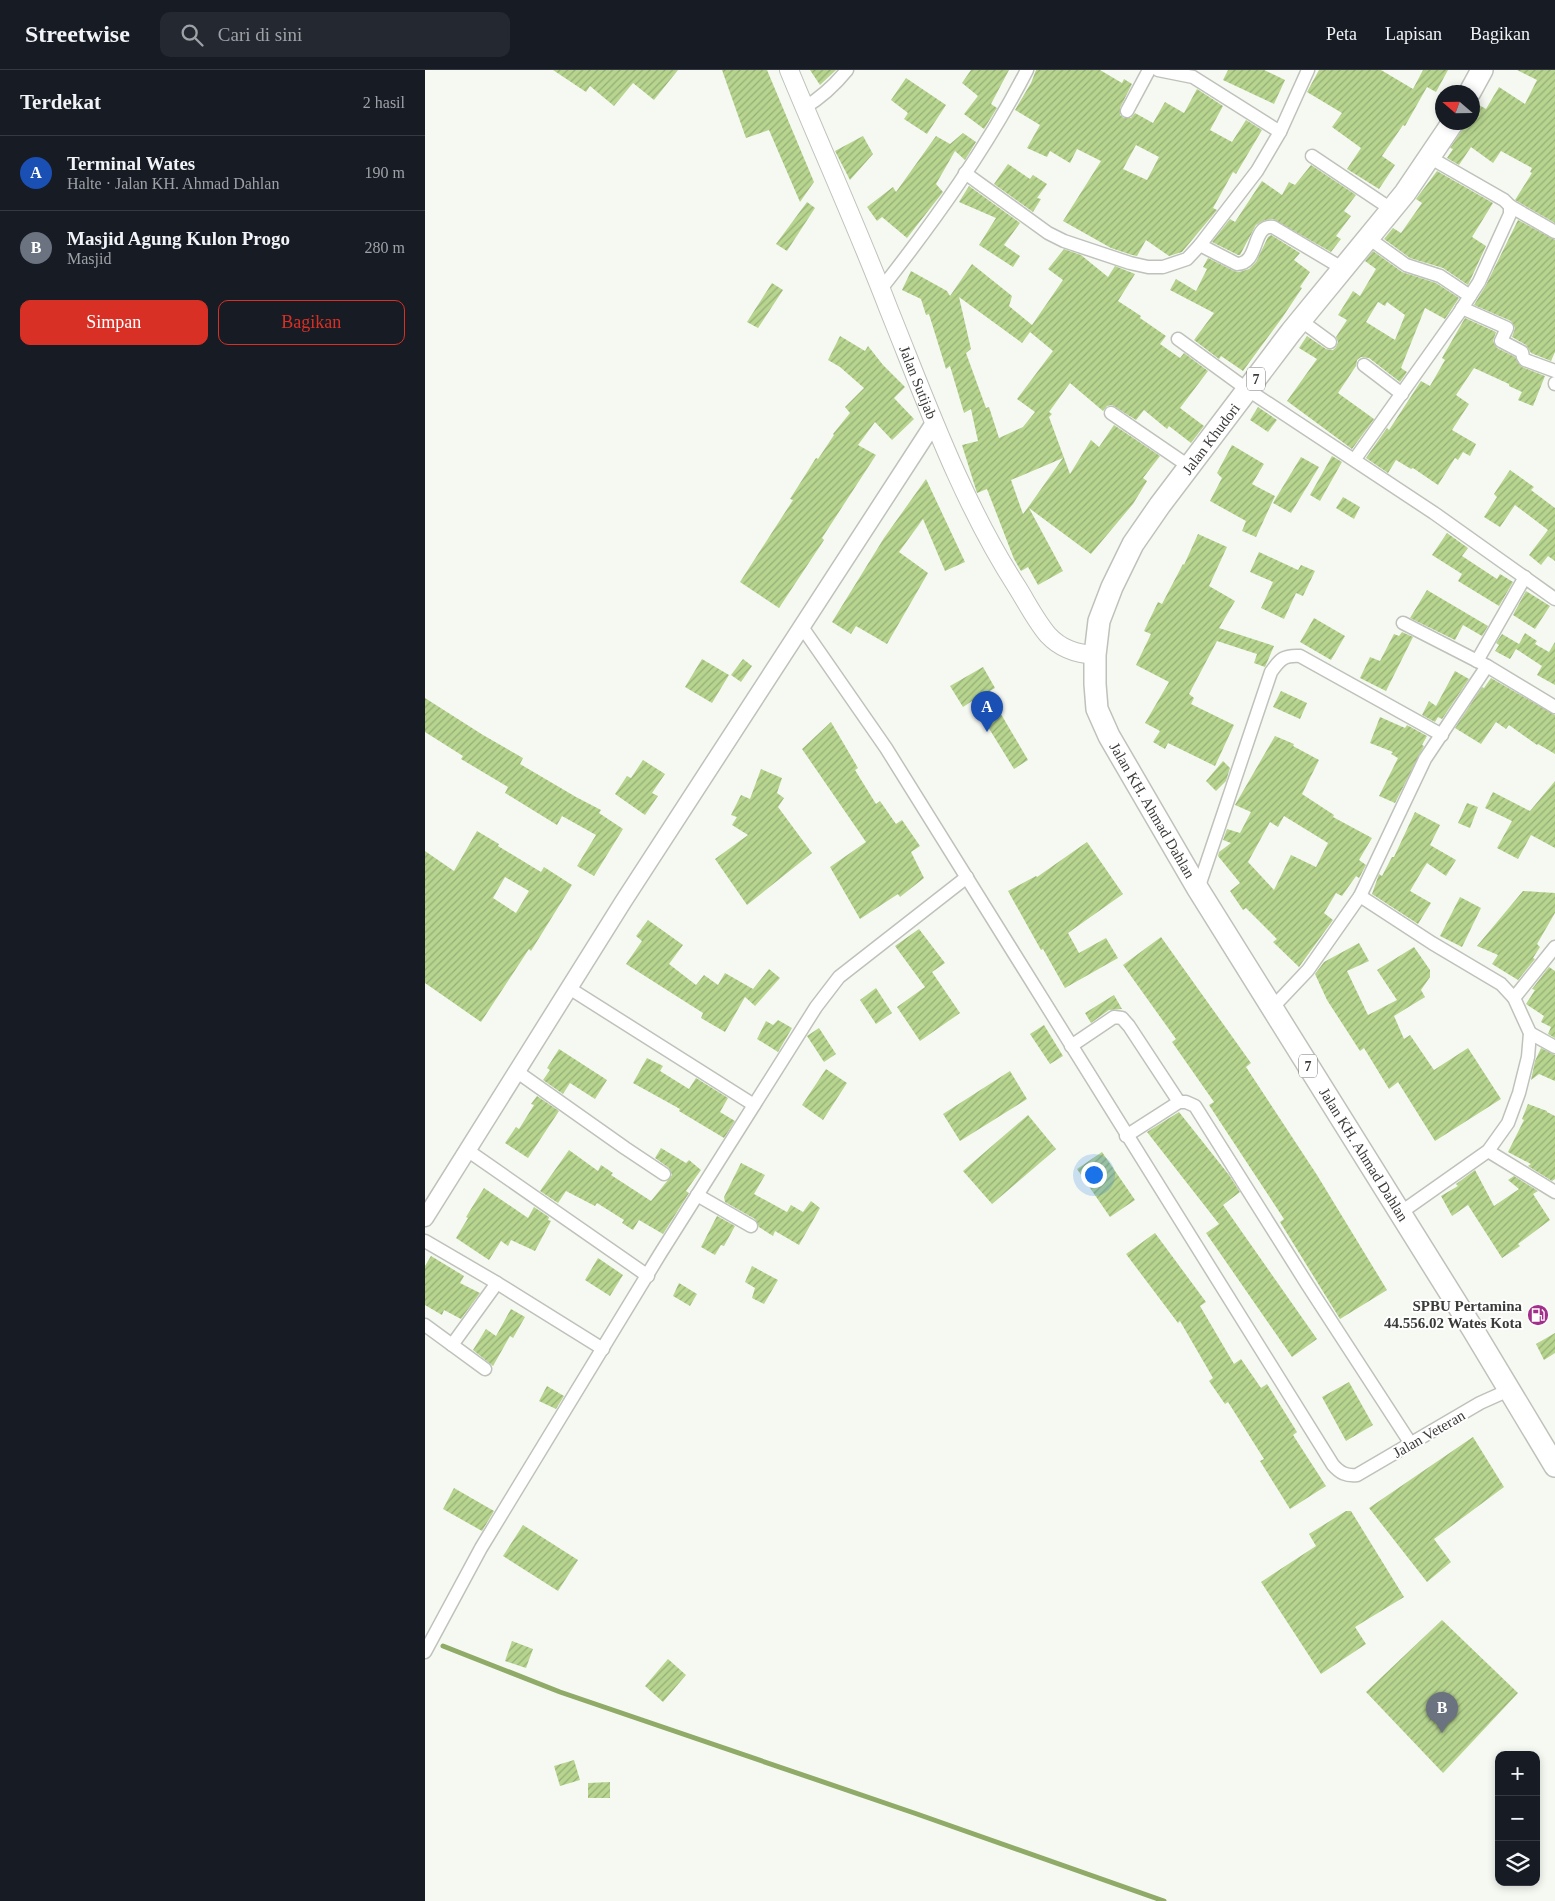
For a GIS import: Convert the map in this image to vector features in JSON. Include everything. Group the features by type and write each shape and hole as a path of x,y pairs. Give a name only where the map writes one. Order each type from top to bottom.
{"highway":[{"path":"1474,85 1482,70"},
{"name":"Jalan Khudori","path":"1095,655 1099,621 1112,588 1129,553 1160,505 1300,320 1391,209 1448,130"},
{"name":"Jalan KH. Ahmad Dahlan","path":"1095,655 1097,709 1109,736 1198,889 1555,1466"}],"main road":[{"name":"Jalan Sutijab","path":"789,70 881,289 934,423 969,501 1000,562 1047,634 1062,648 1079,654 1095,655"}],"street":[{"path":"804,108 821,98 847,70"},
{"path":"1127,111 1149,70"},
{"path":"1157,70 1171,71 1193,77 1280,132"},
{"path":"965,173 1048,233 1085,249 1147,267 1163,266 1187,259 1257,171 1280,132 1308,70"},
{"path":"881,289 924,234 965,173 1009,104 1024,71"},
{"path":"1312,156 1391,209"},
{"path":"1429,157 1555,232"},
{"path":"1355,460 1470,296 1491,258 1510,214 1510,206"},
{"path":"1200,245 1237,264 1243,264 1249,261 1262,230 1269,226 1341,268"},
{"path":"1367,237 1406,265 1441,276 1470,296"},
{"path":"1462,308 1507,328 1501,341 1522,352 1525,360 1555,371"},
{"path":"1300,320 1331,342"},
{"path":"1178,339 1248,390 1355,460 1555,598"},
{"path":"1364,365 1402,394"},
{"path":"1111,413 1190,467"},
{"path":"425,1218 643,870 803,627 934,423"},
{"path":"1272,1008 1308,970 1360,896 1425,759 1442,734 1482,663 1525,577"},
{"path":"1403,623 1482,663 1555,707"},
{"path":"803,627 886,748 1127,1136 1179,1102 1195,1106 1411,1444"},
{"path":"1198,889 1271,672 1279,660 1290,655 1300,656 1442,734"},
{"path":"425,1652 481,1548 697,1195 815,1007 839,977 967,878"},
{"path":"1360,896 1432,943 1501,984 1514,998 1530,1033 1528,1056 1508,1123 1488,1152 1400,1214"},
{"path":"1514,998 1555,947"},
{"path":"569,988 754,1105"},
{"path":"1071,1046 1114,1018 1122,1018 1179,1102"},
{"path":"1530,1033 1555,1047"},
{"path":"516,1071 664,1174"},
{"name":"Jalan Veteran","path":"1127,1136 1333,1466 1340,1473 1349,1476 1357,1475 1480,1404 1509,1390"},
{"path":"467,1150 647,1276"},
{"path":"1488,1152 1555,1192"},
{"path":"697,1195 751,1226"},
{"path":"425,1241 603,1349"},
{"path":"452,1345 497,1283"},
{"path":"425,1325 485,1370"}],"building":[{"path":"553,70 678,70 654,100 633,83 614,106 590,86 586,92"},
{"path":"722,70 767,70 814,182 800,202 769,130 746,138"},
{"path":"810,70 836,70 820,85"},
{"path":"971,70 1009,70 991,104 997,108 984,129 964,114 978,96 962,83"},
{"path":"1036,70 1100,70 1122,83 1124,79 1132,84 1120,108 1120,115 1124,118 1131,118 1135,113 1153,123 1165,102 1184,113 1197,89 1223,106 1210,130 1232,142 1246,120 1262,130 1236,174 1233,172 1213,208 1217,210 1182,252 1169,256 1146,240 1137,256 1132,255 1111,248 1063,221 1101,161 1077,149 1070,163 1050,151 1047,157 1027,148 1040,125 1015,110 1031,83","holes":["1136,145 1159,157 1147,180 1123,169"]},
{"path":"1228,70 1264,70 1285,80 1274,104 1223,80"},
{"path":"1319,70 1381,70 1413,89 1423,70 1448,70 1440,85 1435,85 1435,91 1427,87 1405,126 1403,125 1382,156 1395,165 1379,189 1347,169 1361,148 1332,127 1342,113 1307,92"},
{"path":"1517,70 1555,70 1555,223 1515,200 1532,173 1530,172 1532,168 1501,151 1493,163 1471,147 1459,165 1447,158 1453,149 1450,148 1462,130 1480,130 1480,106 1486,109 1499,87 1525,104 1537,80"},
{"path":"906,78 946,105 927,134 904,119 908,113 891,100"},
{"path":"963,133 976,142 965,160 955,151 936,184 943,192 907,238 882,217 877,221 867,207 893,187 896,192 936,136 950,144"},
{"path":"863,136 873,154 850,180 835,151"},
{"path":"1008,164 1030,179 1033,175 1047,184 1037,198 1041,199 1033,212 994,184"},
{"path":"1311,165 1356,195 1344,211 1351,216 1336,236 1341,239 1331,252 1273,219 1265,220 1256,225 1240,255 1212,242 1230,219 1235,222 1262,181 1282,195 1289,182 1295,185"},
{"path":"1437,171 1493,203 1472,237 1486,246 1468,285 1443,268 1410,258 1384,239 1393,228 1401,233 1422,203 1416,199"},
{"path":"969,186 1020,223 1004,245 1020,256 1013,267 979,245 996,218 959,202"},
{"path":"807,202 815,208 787,251 776,244"},
{"path":"1518,220 1555,240 1555,352 1551,361 1531,353 1526,345 1512,337 1515,328 1511,321 1474,305"},
{"path":"1271,235 1300,253 1294,260 1310,272 1282,318 1243,371 1221,356 1219,359 1194,340 1214,313 1170,290 1176,279 1196,291 1207,269 1203,267 1208,258 1234,271 1239,272 1249,269 1256,262 1268,237"},
{"path":"1064,249 1081,255 1108,277 1115,266 1135,274 1118,301 1166,336 1160,344 1180,358 1184,353 1208,371 1180,408 1204,426 1191,443 1169,426 1167,429 1144,410 1136,420 1112,405 1107,406 1103,411 1070,383 1049,412 1052,414 1049,417 1070,474 1091,440 1099,447 1114,425 1160,456 1143,478 1147,481 1133,504 1091,554 1029,508 1063,571 1038,585 1028,567 1021,571 1014,559 987,489 977,493 962,445 978,441 971,409 964,413 950,366 946,369 929,314 926,315 921,299 902,290 911,271 947,291 950,296 972,264 1012,296 1009,306 1032,325 1063,280 1048,269","holes":["959,297 1022,343 1030,332 1053,351 1017,399 1035,412 1023,427 999,438 989,407 986,408 966,353 971,349","1063,458 1029,506 1023,514 1011,480"]},
{"path":"1373,251 1402,272 1436,283 1459,298 1445,319 1425,308 1401,368 1407,372 1400,382 1369,358 1361,357 1357,360 1356,366 1338,393 1374,419 1352,449 1287,401 1317,359 1299,348 1307,336 1326,349 1333,350 1336,347 1338,342 1336,337 1347,320 1338,315 1353,291 1360,296 1376,269 1365,261","holes":["1378,302 1385,306 1387,302 1405,315 1395,340 1366,322"]},
{"path":"772,283 783,290 758,328 747,322"},
{"path":"1465,318 1496,332 1493,341 1497,348 1515,357 1522,367 1545,376 1533,406 1518,400 1522,392 1474,368 1456,395 1469,404 1452,430 1476,444 1470,456 1463,452 1458,460 1455,458 1438,485 1413,468 1411,469 1396,460 1388,473 1366,458 1387,428 1389,430 1421,381 1430,386 1445,360 1442,358"},
{"path":"840,336 865,351 868,346 883,365 905,387 894,398 914,419 892,440 875,422 858,445 876,455 822,538 824,540 779,608 740,582 793,500 790,499 816,458 818,459 833,434 850,413 845,407 864,388 840,367 828,360"},
{"path":"1258,407 1277,420 1268,432 1250,420"},
{"path":"1232,445 1264,464 1252,484 1275,496 1256,537 1242,531 1246,521 1210,501 1222,478 1217,473"},
{"path":"1332,456 1342,462 1320,501 1310,495"},
{"path":"1301,457 1319,467 1291,513 1273,503"},
{"path":"1510,470 1534,487 1531,490 1555,508 1555,561 1548,556 1541,565 1529,555 1548,530 1515,505 1500,527 1484,517 1497,497 1494,494"},
{"path":"926,479 965,562 945,571 923,519 899,552 928,573 887,644 856,626 851,634 832,622 884,538"},
{"path":"1343,497 1360,507 1354,519 1336,508"},
{"path":"1447,533 1468,548 1462,556 1497,579 1500,574 1513,582 1499,606 1458,581 1462,574 1432,555"},
{"path":"1198,534 1227,547 1209,586 1235,601 1219,628 1274,646 1265,667 1254,663 1257,654 1217,641 1189,694 1194,698 1191,704 1234,725 1215,766 1168,743 1165,749 1153,742 1160,731 1145,723 1169,682 1136,665 1151,634 1144,631 1158,602 1162,604 1184,565"},
{"path":"1259,552 1298,570 1301,565 1315,571 1303,596 1296,593 1284,619 1261,608 1273,582 1250,572"},
{"path":"1427,590 1488,626 1482,636 1463,625 1455,640 1410,618"},
{"path":"1526,591 1550,606 1535,629 1513,615"},
{"path":"1314,618 1345,636 1331,660 1300,642"},
{"path":"1402,632 1413,637 1386,691 1360,678 1370,657 1380,661 1394,634 1399,636"},
{"path":"1525,633 1537,641 1535,644 1549,652 1555,642 1555,685 1537,675 1542,666 1516,649 1510,659 1495,651 1499,645 1496,643 1502,634 1519,644"},
{"path":"702,659 729,675 712,703 685,687"},
{"path":"743,659 752,666 741,682 731,675"},
{"path":"983,667 995,688 988,692 1028,760 1014,769 972,701 963,707 950,686"},
{"path":"1455,671 1469,679 1442,719 1438,717 1435,722 1422,715 1429,701 1436,706"},
{"path":"1491,678 1555,715 1555,754 1537,745 1509,725 1506,729 1496,722 1481,744 1455,728 1482,687 1484,688"},
{"path":"1281,691 1307,703 1300,719 1273,707"},
{"path":"425,698 523,758 520,764 601,810 599,813 623,829 594,876 577,866 596,835 562,816 557,825 505,793 508,787 461,759 463,756 425,732"},
{"path":"1380,717 1405,728 1407,725 1427,736 1422,745 1424,746 1395,803 1379,796 1398,758 1391,754 1393,752 1370,743"},
{"path":"831,722 858,768 855,770 876,804 880,801 896,824 902,820 920,846 911,852 924,878 900,897 898,894 860,919 830,867 866,842 802,749"},
{"path":"1275,736 1294,744 1293,746 1319,760 1302,794 1334,815 1333,817 1372,838 1359,860 1366,865 1359,878 1356,876 1342,896 1336,893 1324,913 1333,920 1299,967 1273,942 1277,939 1246,908 1243,910 1230,891 1240,883 1218,856 1219,852 1231,843 1223,840 1227,829 1240,833 1251,812 1235,805","holes":["1284,816 1328,843 1316,867 1291,855 1274,890 1248,862 1270,822 1278,827"]},
{"path":"643,760 665,774 652,793 658,796 645,815 615,794 627,776 631,778"},
{"path":"1223,761 1230,768 1226,781 1216,791 1206,781"},
{"path":"761,769 782,778 777,793 784,798 778,807 812,853 747,905 715,859 748,835 732,825 737,817 731,815 741,795 750,799"},
{"path":"1555,781 1555,848 1531,835 1518,859 1497,848 1512,821 1485,808 1493,792 1530,811"},
{"path":"1467,803 1478,807 1470,828 1458,823"},
{"path":"1415,812 1440,825 1430,845 1456,860 1446,876 1427,863 1423,869 1410,891 1431,903 1418,924 1372,894 1379,874 1382,876 1392,857 1394,857"},
{"path":"477,831 541,872 544,867 572,885 531,951 529,949 481,1022 425,983 425,851 454,871","holes":["505,877 529,891 516,913 493,898"]},
{"path":"1087,842 1123,894 1068,933 1079,953 1106,938 1118,958 1065,988 1008,891 1037,877"},
{"path":"1523,891 1555,893 1555,913 1537,944 1540,947 1533,958 1535,959 1518,980 1492,964 1498,955 1477,946"},
{"path":"1460,897 1481,908 1462,947 1440,936"},
{"path":"648,920 683,945 669,964 696,985 704,975 718,985 725,973 753,989 769,969 780,978 755,1006 745,997 725,1032 701,1018 703,1013 626,964 642,941 636,936"},
{"path":"919,929 945,963 932,972 960,1013 920,1041 897,1007 925,987 895,946"},
{"path":"1161,937 1251,1063 1246,1067 1317,1175 1387,1290 1340,1319 1280,1222 1284,1219 1209,1105 1214,1102 1172,1042 1176,1039 1123,965"},
{"path":"1359,943 1369,961 1347,971 1368,1015 1397,1000 1377,970 1414,947 1430,970 1430,977 1421,990 1425,997 1394,1016 1404,1039 1410,1035 1434,1070 1468,1048 1501,1099 1435,1141 1398,1082 1389,1089 1364,1048 1360,1051 1327,1000 1315,974 1324,962"},
{"path":"1549,967 1555,971 1555,1038 1548,1034 1551,1027 1541,1022 1544,1016 1526,1004 1535,990 1532,989"},
{"path":"876,988 892,1013 876,1024 860,1000"},
{"path":"1114,995 1122,1009 1109,1010 1091,1023 1085,1013"},
{"path":"778,1020 792,1028 778,1052 757,1039 766,1021 773,1025"},
{"path":"1044,1025 1063,1056 1050,1064 1030,1034"},
{"path":"819,1028 836,1054 824,1062 807,1036"},
{"path":"1541,1048 1555,1055 1555,1081 1539,1074 1531,1080 1535,1061"},
{"path":"559,1049 607,1080 595,1099 570,1083 563,1094 543,1080 550,1070 547,1068"},
{"path":"647,1058 663,1066 660,1071 689,1089 696,1078 728,1098 720,1112 735,1121 724,1138 679,1111 680,1109 633,1083"},
{"path":"826,1069 847,1083 823,1120 802,1105"},
{"path":"1010,1071 1027,1099 960,1141 943,1114"},
{"path":"537,1096 559,1111 528,1158 505,1143 516,1127 519,1129 534,1105 531,1104"},
{"path":"1528,1104 1555,1116 1555,1179 1552,1181 1528,1166 1531,1164 1508,1152 1524,1120 1522,1119"},
{"path":"1179,1112 1229,1175 1240,1192 1223,1205 1317,1339 1292,1357 1206,1233 1219,1224 1147,1132"},
{"path":"1028,1115 1056,1149 992,1204 963,1171"},
{"path":"661,1148 686,1163 689,1160 701,1170 686,1191 689,1193 663,1234 639,1220 633,1230 622,1223 624,1220 597,1203 595,1206 566,1191 558,1203 540,1191 569,1150 598,1171 601,1165 613,1173 611,1175 651,1201 672,1175 669,1168 655,1158"},
{"path":"1102,1152 1135,1200 1110,1217 1077,1169"},
{"path":"741,1163 765,1175 754,1194 787,1212 791,1205 803,1212 811,1201 820,1208 799,1245 775,1231 773,1236 759,1227 755,1219 725,1202 724,1197"},
{"path":"1475,1170 1494,1206 1519,1189 1508,1180 1514,1176 1538,1191 1533,1194 1550,1220 1518,1244 1520,1246 1502,1258 1468,1205 1452,1216 1441,1196 1458,1186 1456,1184"},
{"path":"484,1188 528,1218 534,1207 549,1217 548,1220 551,1221 535,1251 511,1240 508,1246 501,1241 489,1260 456,1238 468,1218 466,1217"},
{"path":"717,1216 735,1226 724,1246 721,1245 715,1255 701,1247"},
{"path":"1155,1233 1206,1302 1200,1306 1234,1364 1241,1359 1261,1388 1267,1384 1297,1432 1293,1435 1326,1486 1290,1509 1260,1461 1264,1459 1228,1402 1225,1404 1209,1381 1213,1378 1180,1321 1178,1323 1126,1254"},
{"path":"431,1256 464,1276 460,1283 480,1293 461,1319 444,1310 442,1315 425,1305 425,1266"},
{"path":"598,1258 623,1275 610,1296 585,1280"},
{"path":"752,1266 778,1280 764,1304 752,1298 755,1288 745,1282"},
{"path":"679,1283 697,1294 690,1306 673,1296"},
{"path":"511,1309 525,1317 513,1338 510,1336 493,1366 473,1350 486,1329 496,1336"},
{"path":"1555,1333 1555,1353 1544,1360 1536,1344"},
{"path":"1349,1382 1373,1425 1346,1441 1322,1397"},
{"path":"547,1386 564,1396 556,1409 539,1401"},
{"path":"1473,1437 1504,1487 1434,1539 1451,1562 1427,1582 1369,1508"},
{"path":"454,1488 494,1511 482,1531 443,1509"},
{"path":"1346,1511 1351,1511 1404,1597 1355,1627 1366,1644 1321,1674 1261,1582 1316,1546 1309,1534"},
{"path":"523,1525 578,1560 558,1591 503,1556"},
{"path":"1442,1620 1518,1693 1443,1773 1366,1692"},
{"path":"512,1641 533,1649 526,1668 505,1661"},
{"path":"668,1659 686,1675 663,1702 645,1686"},
{"path":"574,1760 580,1780 560,1786 554,1766"},
{"path":"610,1782 610,1798 588,1798 588,1783"}],"waterway":[{"path":"443,1646 560,1692 1164,1901"}],"place":[{"name":"Terminal Wates","path":"987,732"},
{"name":"SPBU Pertamina 44.556.02 Wates Kota","path":"1538,1315"},
{"name":"Masjid Agung Kulon Progo","path":"1442,1733"}]}
